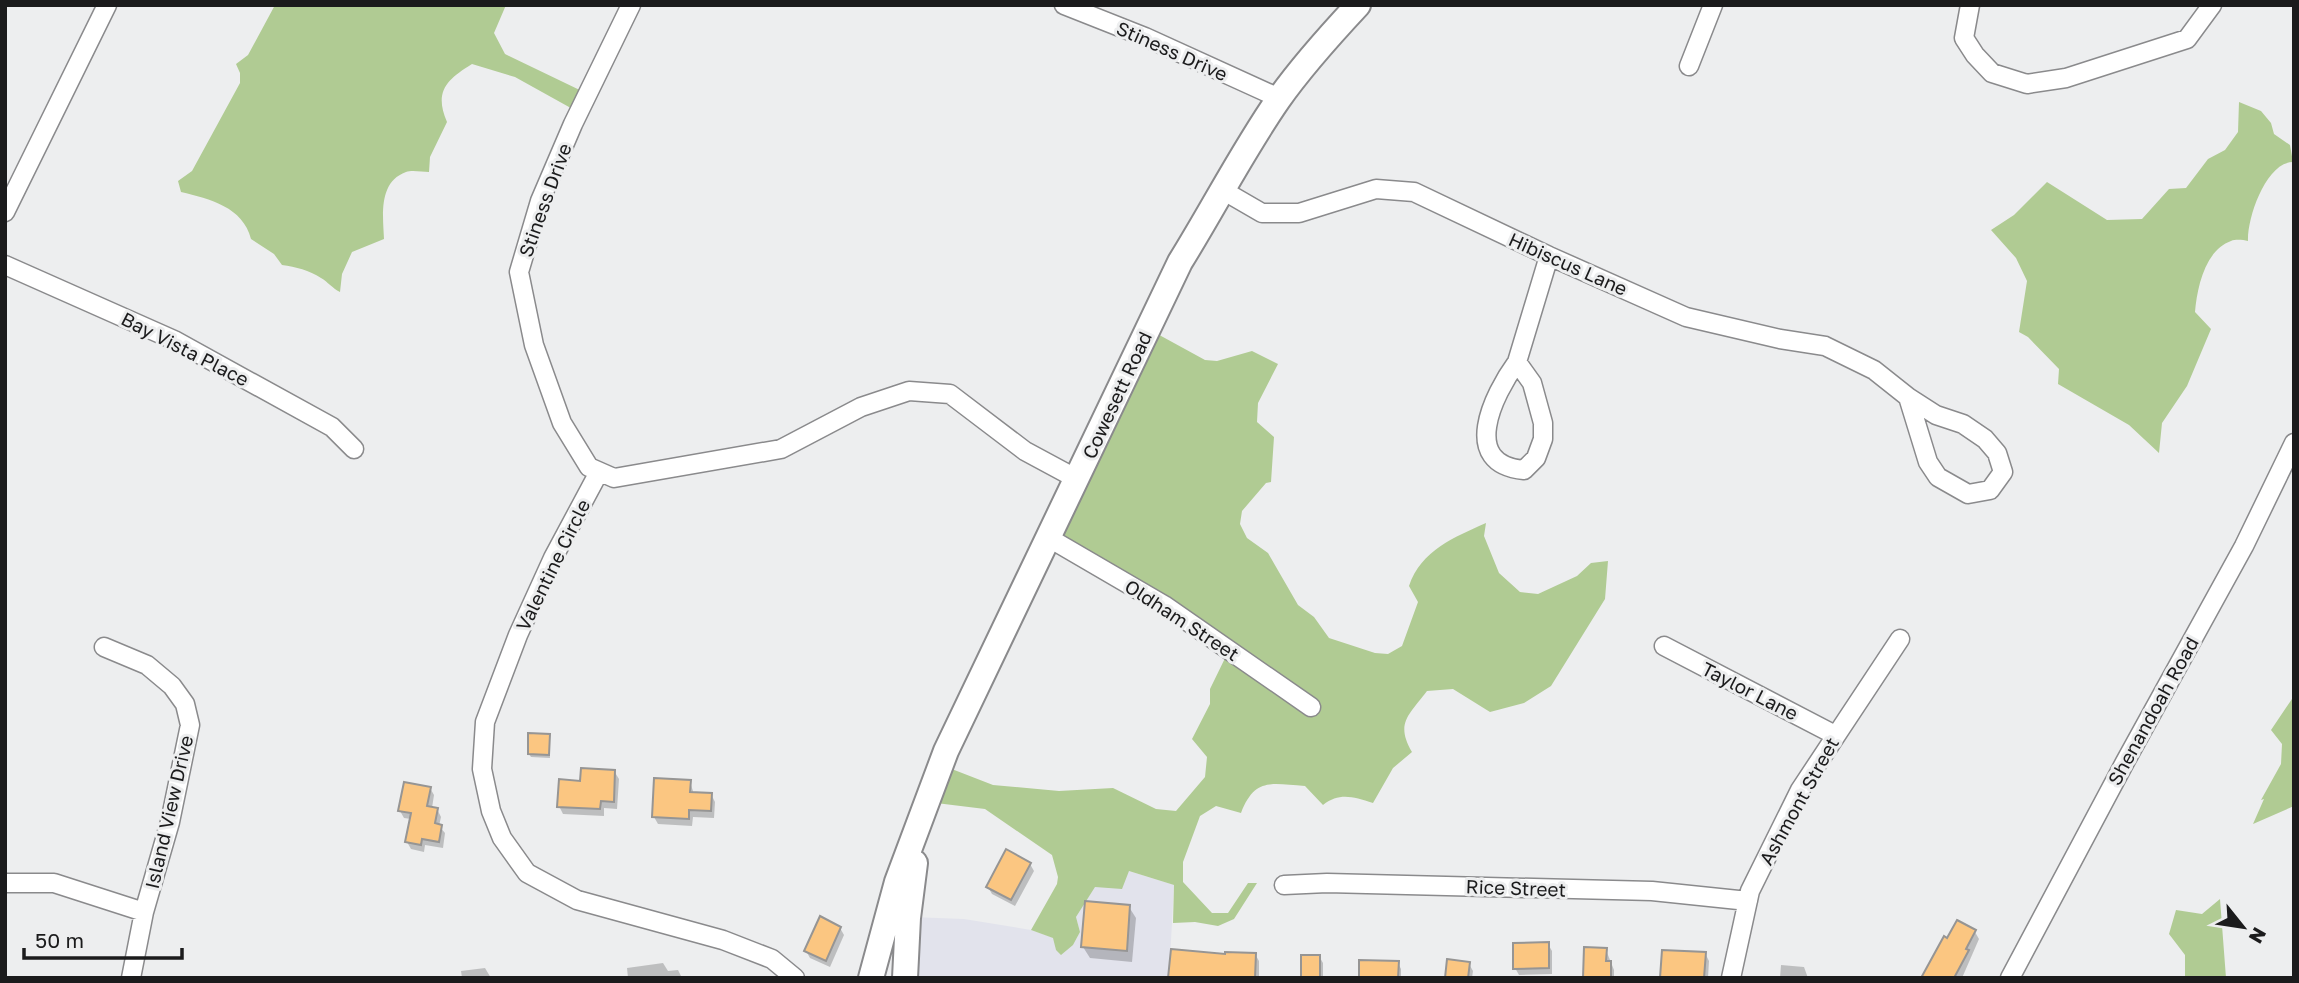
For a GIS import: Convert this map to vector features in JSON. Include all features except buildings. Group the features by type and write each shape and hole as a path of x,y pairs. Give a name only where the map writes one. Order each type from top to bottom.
{"main road":[{"name":"Cowesett Road","path":"871,978 897,882 946,751 1180,262 1279,99 1358,5"},
{"name":"Cowesett Road","path":"905,978 908,918 922,813"}],"street":[{"path":"5,212 107,5"},
{"name":"Stiness Drive","path":"599,472 589,467 562,423 534,345 519,272 540,201 573,124 631,5"},
{"name":"Stiness Drive","path":"1065,5 1145,37 1279,99"},
{"path":"1689,66 1713,5"},
{"path":"1970,5 1965,38 1975,55 1992,72 2027,84 2066,78 2187,40 2212,5"},
{"name":"Hibiscus Lane","path":"1224,191 1262,213 1299,213 1376,189 1414,192 1686,317 1780,339 1825,346 1874,370 1936,415 1963,424 1985,439 1997,453 2003,472 1990,490 1968,494 1938,477 1928,462 1908,397"},
{"path":"1517,362 1532,383 1543,423 1543,439 1536,458 1524,470 1511,469 1494,460 1486,446 1488,422 1496,396 1517,362 1549,256"},
{"name":"Bay Vista Place","path":"5,265 174,340 331,428 354,449"},
{"path":"599,472 614,478 781,449 861,407 909,391 950,394 1025,451 1077,479"},
{"name":"Shenandoah Road","path":"2010,978 2244,546 2294,443"},
{"name":"Valentine Circle","path":"599,472 553,558 518,635 485,722 482,769 491,811 502,838 527,873 577,900 723,940 772,959 795,978"},
{"name":"Oldham Street","path":"1049,538 1164,605 1311,707"},
{"name":"Ashmont Street","path":"1731,978 1750,891 1800,790 1900,639"},
{"name":"Taylor Lane","path":"1664,646 1835,735"},
{"name":"Island View Drive","path":"104,647 147,665 172,686 185,704 190,725 170,822 144,912 131,978"},
{"path":"5,883 54,883 144,912"},
{"name":"Rice Street","path":"1284,885 1327,883 1652,891 1748,901"}],"shaded area":[{"path":"1129,871 1174,885 1169,978 911,978 911,917 964,919 1031,930 1054,938 1056,950 1073,945 1080,932 1076,917 1095,886"}],"green space":[{"path":"275,5 506,5 494,33 505,54 588,94 578,112 515,77 472,64 455,76 449,81 442,95 443,112 447,122 430,157 429,172 406,172 391,183 384,201 384,239 352,252 342,274 340,292 312,273 282,265 274,254 251,239 241,219 233,212 214,202 181,192 178,181 192,171 240,83 236,64 248,55"},
{"path":"2239,102 2261,111 2271,123 2274,134 2290,145 2293,162 2283,164 2274,171 2260,193 2251,219 2248,241 2233,240 2222,246 2204,271 2195,312 2211,329 2187,386 2162,423 2159,453 2129,425 2058,384 2059,369 2028,337 2019,332 2027,281 2016,258 1991,230 2014,215 2047,182 2107,220 2142,219 2169,189 2186,188 2208,159 2225,150 2238,132"},
{"path":"1152,331 1205,360 1217,361 1252,351 1278,364 1258,403 1257,422 1274,437 1271,482 1266,483 1242,511 1240,524 1247,538 1268,553 1298,605 1314,617 1329,638 1375,653 1388,654 1402,646 1418,602 1409,586 1414,574 1440,546 1486,523 1484,536 1499,573 1520,592 1538,594 1577,576 1591,563 1608,561 1605,599 1551,686 1524,703 1490,712 1453,689 1427,691 1406,720 1405,734 1412,752 1393,768 1373,803 1341,797 1323,805 1305,786 1274,784 1258,788 1252,793 1241,813 1216,806 1200,816 1183,862 1183,882 1212,913 1228,913 1248,883 1257,883 1234,919 1218,926 1195,922 1173,923 1174,885 1129,871 1122,889 1095,887 1076,917 1080,932 1073,945 1061,955 1056,950 1053,938 1031,930 1057,884 1058,877 1052,855 985,809 936,803 944,766 993,785 1059,791 1113,788 1156,809 1176,811 1205,777 1207,757 1192,739 1210,704 1210,689 1229,650 1056,538"},
{"path":"2294,696 2294,806 2253,824 2264,799 2261,800 2281,764 2282,744 2271,730"},
{"path":"2220,899 2226,978 2185,978 2185,955 2169,934 2176,910 2202,914"}]}
